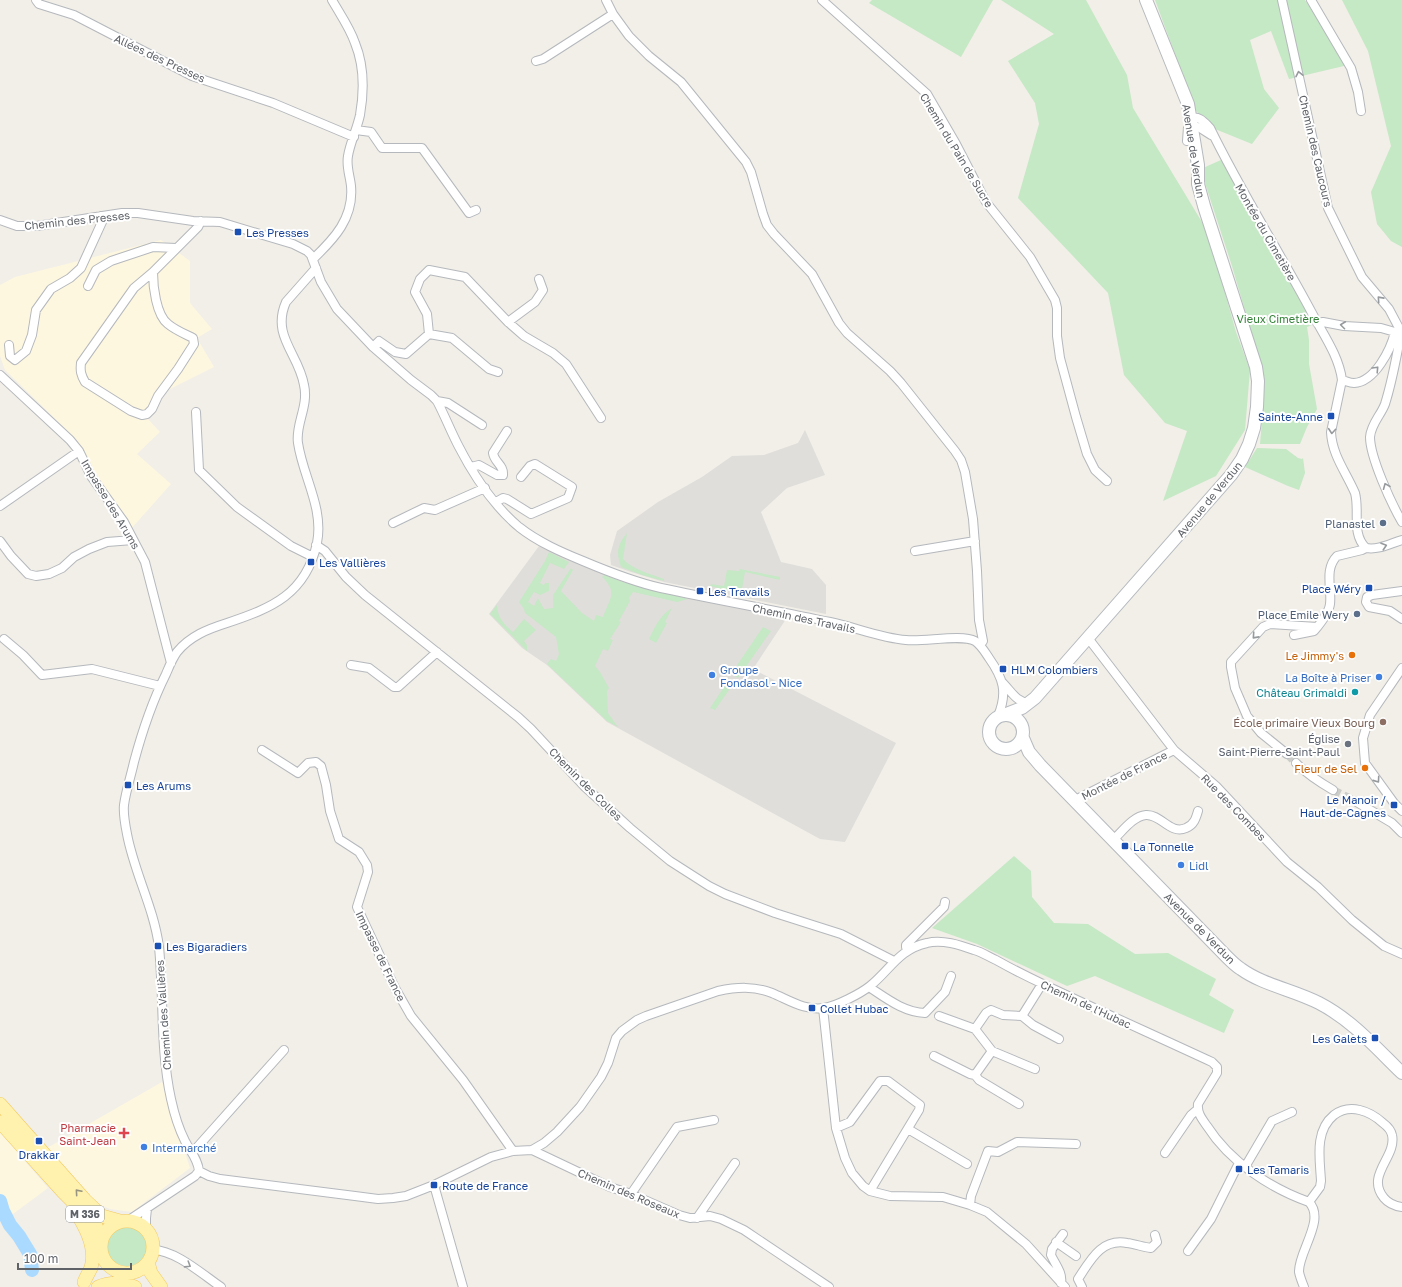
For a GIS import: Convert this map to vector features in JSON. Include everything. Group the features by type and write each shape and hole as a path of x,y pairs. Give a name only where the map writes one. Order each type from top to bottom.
{"main road":[{"path":"1146,0 1171,61 1180,90 1187,142 1192,168 1198,184"},
{"name":"Avenue de Verdun","path":"1022,725 1032,701 1231,475 1242,459 1254,428 1258,393 1256,366 1204,206 1198,184 1198,165 1191,122 1180,90"},
{"name":"Avenue de Verdun","path":"1007,715 1032,701"},
{"path":"1007,715 1018,719 1022,725 1024,731 1023,738 1011,749 998,747 991,741 989,736 989,727 994,719 1007,715"},
{"name":"Avenue de Verdun","path":"1023,738 1029,752 1040,765 1240,969 1332,1010 1361,1033 1402,1073"},
{"name":"Avenue de Verdun","path":"1011,749 1040,765"},
{"name":"M 336","path":"0,1104 85,1200 102,1216 125,1221"},
{"name":"M 336","path":"0,1122 96,1226 101,1241"},
{"path":"63,1192 80,1218 91,1244 91,1268 85,1285"},
{"path":"85,1285 95,1272 102,1254 101,1241 108,1228 125,1221 141,1225 146,1229 152,1240 151,1273 161,1287"},
{"path":"102,1254 110,1267 123,1272 144,1287"},
{"path":"85,1285 123,1272 138,1271 151,1256"},
{"path":"98,1287 120,1283 135,1287"}],"street":[{"name":"Allées des Presses","path":"36,0 39,4 74,16 192,76 273,103 355,134 371,132 382,148 422,148 469,213 476,210"},
{"path":"313,259 336,234 347,218 351,198 347,156 355,134 362,100 363,84 358,51 352,36 332,0"},
{"path":"606,0 613,14 629,36 649,56 681,82 746,162 751,172 763,214 768,225 774,234 812,274 839,323 847,333 886,367 901,383 961,460 965,472 975,541 979,620 983,641 980,645"},
{"name":"Chemin du Pain de Sucre","path":"822,0 927,94 956,144 986,202 1030,257 1055,300 1057,308 1056,336 1060,358 1087,454 1096,470 1107,481"},
{"name":"Chemin des Caucours","path":"1282,0 1328,208 1362,277 1389,309 1399,332"},
{"path":"1311,0 1329,32 1344,54 1354,74 1361,112"},
{"path":"536,61 543,59 613,14"},
{"path":"1187,142 1191,122"},
{"name":"Montée du Cimetière","path":"1191,122 1195,126 1209,132 1216,140 1258,219 1335,355 1342,380"},
{"name":"Chemin des Presses","path":"0,220 17,226 37,226 122,213 138,213 188,220 220,222 293,244 307,251 313,259"},
{"path":"9,345 10,356 15,360 26,350 32,335 36,310 52,289 70,278 81,268 102,222 101,216"},
{"path":"153,272 153,287 163,318 168,324 193,338 194,344 158,396 152,409 147,414 142,414 131,411 85,382 81,374 81,363 134,288 153,272 198,227 201,221"},
{"path":"88,286 96,270 111,262 153,248 176,248"},
{"name":"Chemin des Travails","path":"313,259 321,282 337,309 373,347 437,401 459,447 485,488 519,526 545,544 642,584 845,625 894,639 919,641 958,638 972,640 980,645 996,668 1002,681 1007,715"},
{"name":"Chemin des Vallières","path":"199,1171 192,1152 181,1133 171,1097 163,1041 157,936 131,851 124,814 128,785 140,738 160,686 179,649 197,634 258,612 289,594 303,579 313,557 318,528 314,496 303,462 297,435 304,410 305,386 302,376 284,338 281,321 283,308 286,302 316,268"},
{"path":"429,334 427,314 415,292 420,279 429,270 465,277 508,322 524,336 553,352 566,364 600,418"},
{"path":"508,322 535,302 542,290 539,279"},
{"path":"1317,323 1323,322 1344,326 1381,328 1399,332"},
{"path":"1366,548 1359,539 1357,529 1357,499 1336,456 1330,432 1342,380 1349,383 1355,383 1361,381 1372,373 1389,352 1399,332"},
{"path":"1399,332 1400,338 1384,405 1371,429 1370,443 1376,463 1394,508 1402,522"},
{"path":"373,347 379,341 395,352 406,354 429,334"},
{"path":"429,334 452,338 489,369 498,372"},
{"name":"Impasse des Arums","path":"0,375 70,440 78,451 91,476 124,522 146,562 171,663"},
{"name":"Chemin des Travails","path":"437,401 448,403 482,425"},
{"path":"196,412 199,470 236,507 291,546 313,557"},
{"path":"471,467 479,465 497,475 503,474 502,467 493,457 493,453 508,431"},
{"path":"0,506 78,451"},
{"path":"496,502 503,498 508,499 531,514 568,498 572,487 535,464 530,466 521,477"},
{"path":"393,523 424,508 434,510 485,488"},
{"path":"1294,635 1311,632 1317,627 1326,614 1330,604 1330,570 1334,558 1339,555 1366,548 1378,548 1402,539"},
{"path":"0,541 11,556 28,574 36,576 50,574 62,568 74,557 107,542 133,540"},
{"path":"915,550 975,541"},
{"name":"Chemin des Colles","path":"316,545 324,551 346,577 518,717 585,787 630,828 670,861 709,886 725,894 787,917 842,934 894,961"},
{"path":"1402,591 1372,595 1367,597 1366,602 1369,607 1390,611 1402,619"},
{"path":"972,640 979,620"},
{"path":"1287,754 1261,733 1247,716 1235,688 1231,662 1263,627 1270,624 1317,627"},
{"name":"Rue des Combes","path":"1088,638 1174,750 1216,786 1287,862 1318,887 1352,920 1384,946 1402,954"},
{"path":"4,639 23,655 42,675 92,669 160,686"},
{"path":"351,665 369,668 394,687 398,687 437,652"},
{"path":"1402,668 1370,715 1364,732 1365,763 1394,803 1402,811"},
{"path":"1002,681 1017,699 1024,703 1032,701"},
{"name":"Chemin des Travails","path":"1004,697 1007,715"},
{"name":"Impasse de France","path":"262,750 298,773 308,763 316,762 321,766 330,811 339,839 359,852 367,865 368,872 357,908 395,988 411,1016 463,1080 513,1151"},
{"name":"Montée de France","path":"1075,800 1174,750"},
{"path":"1296,763 1305,772 1333,790"},
{"path":"1355,802 1392,823 1402,833"},
{"path":"1113,840 1135,820 1144,816 1154,817 1176,829 1187,828 1193,823 1198,811"},
{"path":"125,1221 147,1209 195,1176 199,1171 209,1176 220,1178 378,1199 406,1196 491,1156 513,1151 532,1150 544,1143 557,1132 580,1107 601,1078 608,1063 616,1038 636,1020 718,991 733,988 757,989 771,993 800,1006 824,1008 849,998 869,987 894,961 908,950 906,945 944,907 945,902"},
{"name":"Chemin de l'Hubac","path":"908,950 929,942 957,944 976,950 1042,984 1212,1062 1217,1067 1217,1073 1198,1104 1198,1109 1191,1115 1165,1152"},
{"path":"869,987 898,1006 925,1013 946,992 951,976"},
{"path":"1022,1016 1042,984"},
{"path":"824,1008 836,1128 845,1158 852,1172 863,1186 870,1191 890,1196 943,1197 987,1212 1026,1244 1063,1285"},
{"path":"975,1029 986,1013 992,1010 1003,1015 1022,1016 1033,1025 1059,1039"},
{"path":"939,1016 975,1029 992,1051 1035,1069"},
{"path":"192,1152 284,1050"},
{"path":"975,1075 992,1051"},
{"path":"934,1056 975,1075 979,1080 1019,1104"},
{"path":"836,1128 850,1122 880,1081 888,1081 920,1105 919,1110 908,1129 870,1191"},
{"path":"1198,1109 1199,1114 1217,1142 1242,1165 1292,1196 1309,1202 1314,1209 1313,1228 1300,1265 1299,1273 1304,1287"},
{"path":"1309,1202 1320,1187 1320,1142 1322,1130 1335,1114 1345,1110 1355,1109 1368,1112 1378,1118 1388,1127 1392,1134 1393,1143 1380,1172 1378,1188 1386,1201 1392,1205 1402,1207"},
{"path":"1188,1250 1211,1219 1242,1165 1272,1121 1292,1112"},
{"path":"631,1194 677,1126 714,1120"},
{"path":"908,1129 967,1164"},
{"path":"970,1205 971,1196 988,1150 998,1152 1017,1142 1076,1144"},
{"name":"Chemin des Roseaux","path":"532,1150 610,1187 631,1194 679,1215 690,1218 710,1216 721,1219 744,1230 829,1287"},
{"path":"697,1218 735,1162"},
{"path":"434,1184 463,1287"},
{"path":"146,1229 147,1209"},
{"path":"1063,1234 1052,1248 1051,1255 1060,1273 1063,1285"},
{"path":"1082,1287 1078,1279 1092,1258 1106,1245 1114,1242 1151,1248 1157,1242 1155,1235"},
{"path":"1056,1242 1076,1256"},
{"path":"151,1256 161,1250 168,1253 221,1287"}],"shaded area":[{"path":"161,240 190,261 190,303 212,329 197,338 214,367 166,391 148,419 160,432 137,454 171,484 131,529 98,478 76,439 5,370 0,356 0,285 15,277"},
{"path":"805,430 825,475 787,488 761,512 781,562 812,569 826,585 826,614 664,582 611,565 610,555 617,531 658,502 702,477 732,456 764,455 798,443"},
{"path":"539,546 623,583 730,603 788,616 753,669 896,743 845,842 820,839 607,722 547,665 522,648 489,614"},
{"path":"162,1082 190,1168 132,1212 110,1209 95,1203 47,1148"},
{"path":"0,1132 48,1188 13,1214 0,1202"}],"green space":[{"path":"872,0 993,0 961,57 869,3"},
{"path":"1001,0 1086,0 1127,75 1133,108 1208,232 1236,332 1250,370 1245,430 1216,476 1163,501 1187,431 1165,423 1124,375 1108,293 1018,198 1039,124 1035,103 1008,61 1054,34"},
{"path":"1155,0 1305,0 1348,65 1289,79 1271,31 1250,40 1264,89 1279,108 1252,144 1215,129 1196,111"},
{"path":"1342,0 1402,0 1402,247 1391,241 1377,224 1371,192 1391,146 1368,51"},
{"name":"Vieux Cimetière","path":"1221,160 1308,310 1312,325 1307,327 1309,340 1309,364 1317,409 1300,444 1260,444 1264,397 1261,366 1232,266 1204,180 1203,168"},
{"path":"1257,448 1286,449 1298,458 1303,458 1305,473 1299,490 1245,467"},
{"path":"627,533 623,559 637,569 664,579 664,581 621,567 618,557 618,549 621,541"},
{"path":"549,552 569,562 564,569 550,563 540,583 544,585 545,583 549,583 549,591 540,595 534,592 528,602 534,606 538,598 544,609 553,608 553,595 571,568 573,570 561,591 582,613 594,621 596,615 603,617 611,596 610,587 602,577 604,575 623,582 688,599 677,602 633,592 629,598 630,601 619,621 621,622 610,639 613,640 608,651 603,649 595,666 609,688 607,691 608,713 618,727 607,721 547,664 551,659 556,661 559,654 556,637 525,613 519,602 545,561"},
{"path":"740,569 780,577 780,580 745,572 742,589 734,592 710,586 711,584 724,586 727,570 739,571"},
{"path":"497,605 498,613 502,620 513,632 524,619 536,630 524,641 527,645 527,651 490,614"},
{"path":"672,608 665,622 667,623 656,643 649,639 655,626"},
{"path":"763,627 771,631 738,678 731,674"},
{"path":"728,681 734,683 715,710 710,708"},
{"path":"1014,856 1031,871 1032,897 1054,923 1088,924 1135,954 1168,953 1216,979 1209,995 1234,1010 1224,1033 1095,976 1067,986 977,944 932,928"},
{"path":"127,1226 135,1228 141,1232 145,1238 147,1246 145,1254 141,1260 135,1264 127,1266 119,1264 113,1260 109,1254 107,1246 109,1238 113,1232 119,1228"}],"waterway":[{"path":"0,1201 10,1225 30,1254 32,1270"}],"tunnel":[{"path":"1287,754 1296,763"},
{"path":"1333,790 1355,801"}],"place":[{"name":"Les Presses","path":"238,232"},
{"name":"Sainte-Anne","path":"1331,416"},
{"name":"Planastel","path":"1383,523"},
{"name":"Les Vallières","path":"311,562"},
{"name":"Place Wéry","path":"1369,588"},
{"name":"Les Travails","path":"700,591"},
{"name":"Place Emile Wery","path":"1357,614"},
{"name":"Le Jimmy's","path":"1352,655"},
{"name":"HLM Colombiers","path":"1003,669"},
{"name":"Groupe Fondasol - Nice","path":"712,675"},
{"name":"La Boîte à Priser","path":"1379,677"},
{"name":"Château Grimaldi","path":"1355,692"},
{"name":"École primaire Vieux Bourg","path":"1383,722"},
{"name":"Église Saint-Pierre-Saint-Paul","path":"1348,744"},
{"name":"Fleur de Sel","path":"1365,768"},
{"name":"Les Arums","path":"128,785"},
{"name":"Le Manoir / Haut-de-Cagnes","path":"1394,805"},
{"name":"La Tonnelle","path":"1125,846"},
{"name":"Lidl","path":"1181,865"},
{"name":"Les Bigaradiers","path":"158,946"},
{"name":"Collet Hubac","path":"812,1008"},
{"name":"Les Galets","path":"1375,1038"},
{"name":"Pharmacie Saint-Jean","path":"124,1133"},
{"name":"Drakkar","path":"39,1141"},
{"name":"Intermarché","path":"144,1147"},
{"name":"Les Tamaris","path":"1239,1169"},
{"name":"Route de France","path":"434,1185"}]}
